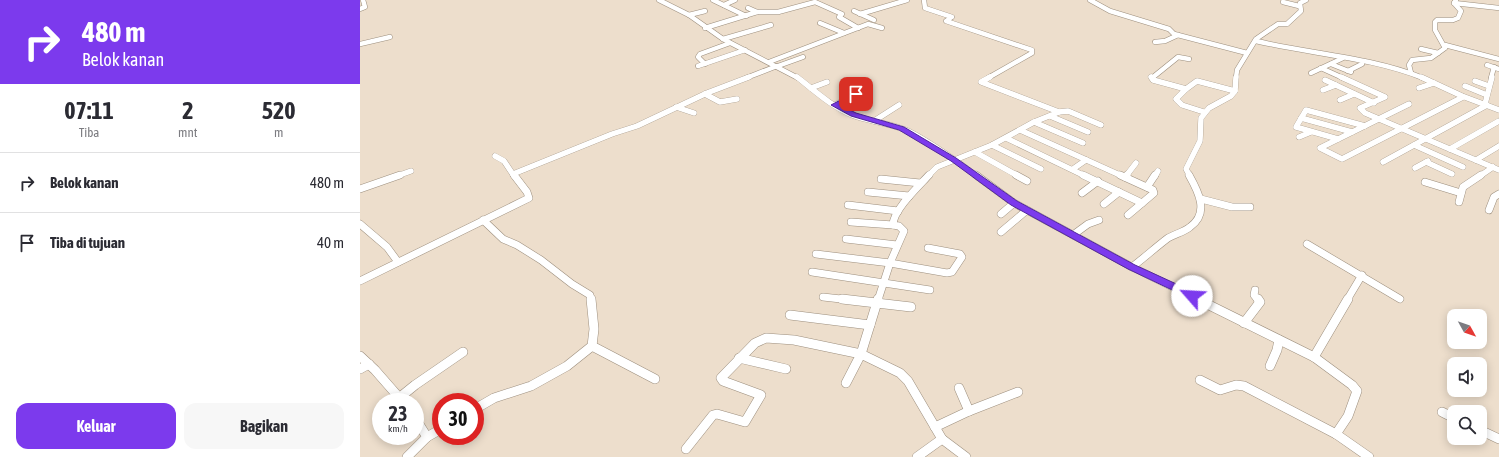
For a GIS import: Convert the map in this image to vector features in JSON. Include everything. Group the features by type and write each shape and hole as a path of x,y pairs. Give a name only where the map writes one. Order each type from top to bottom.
{"street":[{"path":"360,9 365,7 363,0"},
{"path":"713,0 746,16"},
{"path":"724,5 735,0"},
{"path":"860,14 907,0"},
{"path":"924,0 925,8 952,20 1032,50 1032,53 981,82 1059,112"},
{"path":"1090,0 1110,11 1169,29 1178,34 1247,53"},
{"path":"1299,6 1306,0"},
{"path":"663,1 689,15 705,28 726,41 780,67 835,105 854,115 901,128 954,159 1014,203 1132,267 1314,357 1352,385 1357,392 1348,416 1336,434"},
{"path":"705,28 757,12 778,12 816,2 842,14 839,17 858,28"},
{"path":"1283,2 1299,6"},
{"path":"1455,2 1499,8"},
{"path":"1455,2 1461,11 1458,18 1453,20 1437,20 1435,22 1435,30 1445,45 1499,59"},
{"path":"1132,267 1169,238 1196,223 1201,210 1201,199 1186,169 1200,141 1201,118 1204,112 1209,108 1231,96 1235,91 1237,70 1256,41 1278,24 1289,22 1297,16 1301,11 1299,6"},
{"path":"748,8 757,12"},
{"path":"689,15 705,11"},
{"path":"854,11 874,20"},
{"path":"1279,18 1280,20 1289,22"},
{"path":"820,23 844,33"},
{"path":"769,62 869,24 882,28"},
{"path":"705,64 698,57 700,54 726,41 771,25"},
{"path":"1155,42 1165,41 1178,34"},
{"path":"360,44 390,37"},
{"path":"1256,41 1291,50 1373,63 1411,73 1499,110"},
{"path":"1411,73 1409,65 1412,60 1431,58 1445,48 1445,45"},
{"path":"1421,49 1438,53"},
{"path":"698,66 745,50"},
{"path":"513,174 612,134 637,126 705,94 780,67 803,57"},
{"path":"1186,89 1153,80 1151,77 1178,57 1189,59"},
{"path":"1311,73 1343,58"},
{"path":"780,67 799,63"},
{"path":"1331,64 1350,72 1362,64"},
{"path":"1486,105 1489,86 1496,68 1487,65"},
{"path":"1321,68 1385,97 1360,108 1367,114 1496,169"},
{"path":"1325,80 1374,102"},
{"path":"1204,112 1182,105 1176,99 1197,81 1235,91"},
{"path":"1475,81 1489,86"},
{"path":"811,88 827,82"},
{"path":"1419,88 1434,83"},
{"path":"1323,90 1336,85"},
{"path":"1465,86 1487,95"},
{"path":"835,105 869,88"},
{"path":"705,94 716,102 722,103 737,99"},
{"path":"1340,100 1354,94"},
{"path":"1409,104 1320,148 1342,159 1463,96"},
{"path":"874,121 899,105"},
{"path":"1383,162 1486,105"},
{"path":"676,107 694,113"},
{"path":"1311,132 1302,136 1294,129 1306,110 1364,126"},
{"path":"893,225 893,220 909,196 937,167 992,145 1034,122 1059,112 1068,111 1100,125"},
{"path":"1364,126 1367,114"},
{"path":"1050,116 1088,132"},
{"path":"1301,118 1352,132"},
{"path":"1450,149 1499,121"},
{"path":"1034,122 1083,143"},
{"path":"1296,127 1338,139"},
{"path":"1020,130 1153,190 1154,193 1128,215"},
{"path":"1006,138 1142,202"},
{"path":"992,145 1040,169"},
{"path":"1414,145 1463,167"},
{"path":"1476,160 1499,146"},
{"path":"975,152 1027,181"},
{"path":"360,281 529,198 529,195 502,158 495,156"},
{"path":"1415,168 1437,156"},
{"path":"1073,169 1086,160"},
{"path":"1426,162 1452,174"},
{"path":"1125,177 1136,163"},
{"path":"1459,202 1463,187 1496,169"},
{"path":"360,189 411,171"},
{"path":"1148,187 1158,171"},
{"path":"881,179 920,183"},
{"path":"1082,193 1098,181"},
{"path":"1425,182 1461,193"},
{"path":"868,192 909,196"},
{"path":"1104,204 1119,192"},
{"path":"1488,210 1494,197 1499,194"},
{"path":"1201,199 1232,207 1250,207"},
{"path":"1001,214 1014,203"},
{"path":"848,205 898,211"},
{"path":"1001,232 1027,210"},
{"path":"483,220 503,239 517,245 541,260 572,284 590,295 594,329 592,346 567,366 531,386 494,398 484,404"},
{"path":"1073,235 1088,224 1099,220"},
{"path":"846,383 861,354 890,263 904,231 899,226 851,222"},
{"path":"360,224 387,247 398,262"},
{"path":"846,239 898,245"},
{"path":"1307,244 1362,275 1400,299"},
{"path":"816,254 890,263 947,273 952,272 962,257 960,254 928,248"},
{"path":"812,272 930,290"},
{"path":"1314,357 1362,275"},
{"path":"1244,323 1260,302 1254,295 1255,290"},
{"path":"822,297 911,307"},
{"path":"790,315 870,325"},
{"path":"686,449 711,416 717,414 745,422 761,395 722,380 722,376 739,358 761,340 774,337 861,354 900,373 908,381 942,438 966,457"},
{"path":"1270,366 1277,350 1279,340"},
{"path":"592,346 655,379"},
{"path":"408,393 415,385 463,352"},
{"path":"360,356 395,393"},
{"path":"739,358 786,369"},
{"path":"360,369 369,364"},
{"path":"1200,380 1220,390 1236,385 1244,386 1336,434 1369,457"},
{"path":"959,388 969,411"},
{"path":"935,427 969,411 1018,392"},
{"path":"1442,412 1447,414"},
{"path":"424,432 427,437"},
{"path":"1487,433 1499,439"},
{"path":"407,457 427,437 432,434"},
{"path":"917,457 942,438"}],"route":[{"path":"856,94 835,105 854,115 901,128 909,132 954,159 1014,203 1132,267 1192,296"}]}
